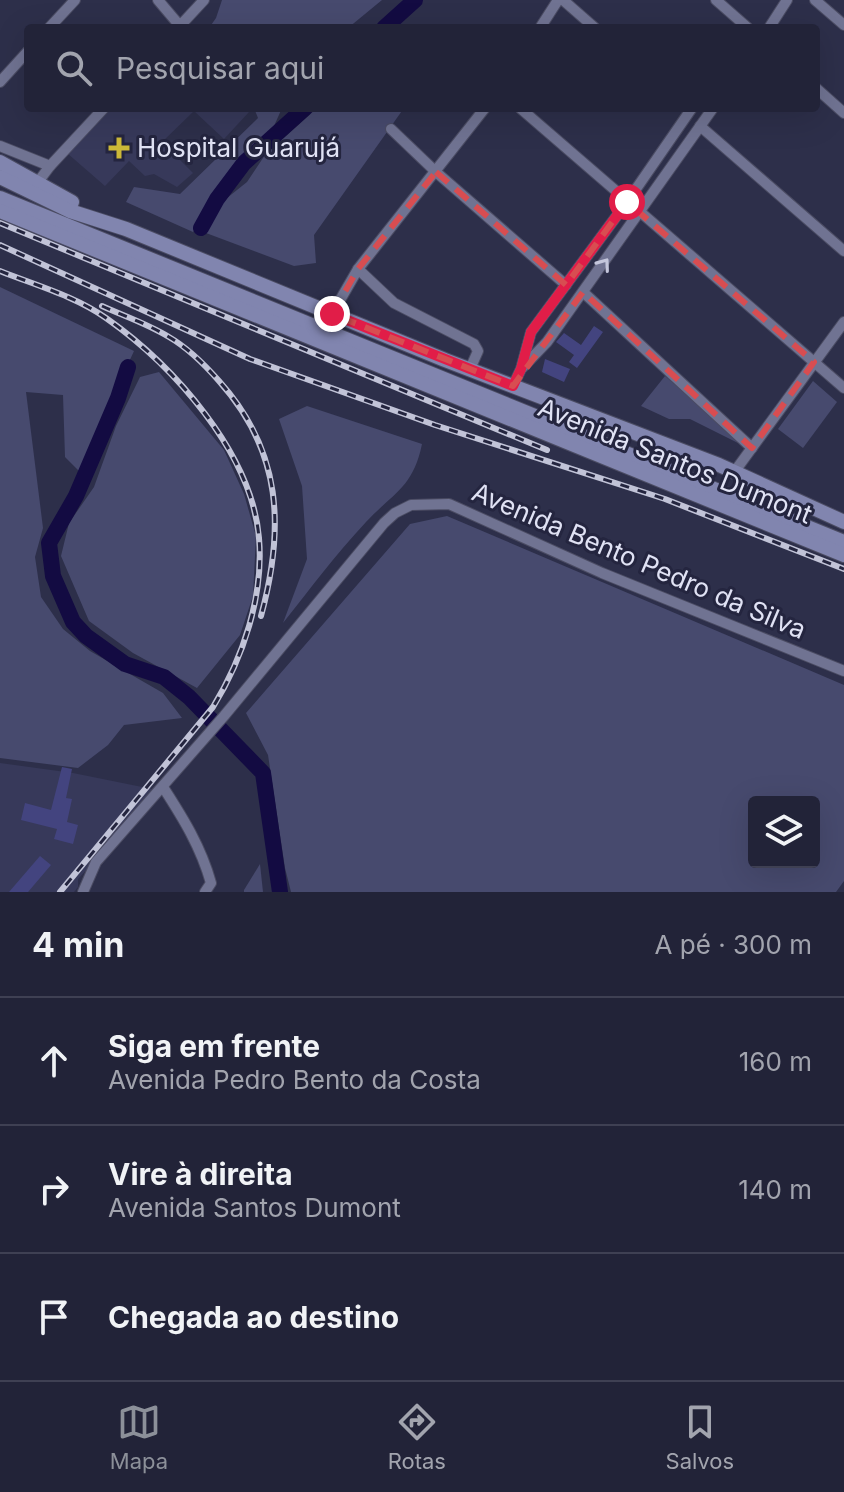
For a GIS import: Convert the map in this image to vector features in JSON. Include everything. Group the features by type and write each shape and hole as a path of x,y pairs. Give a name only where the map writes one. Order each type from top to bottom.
{"main road":[{"name":"Avenida Santos Dumont","path":"0,162 70,211 126,229 470,369 735,471 844,522"},
{"name":"Avenida Santos Dumont","path":"0,177 35,187"},
{"name":"Avenida Santos Dumont","path":"0,198 844,542"},
{"name":"Avenida Santos Dumont","path":"0,211 844,555"}],"street":[{"path":"53,24 75,0"},
{"path":"158,0 177,24"},
{"path":"182,24 204,0"},
{"path":"543,24 560,0 590,24"},
{"path":"716,0 743,24"},
{"path":"772,24 787,0"},
{"path":"815,0 844,25"},
{"path":"0,82 24,55"},
{"path":"820,92 844,113"},
{"path":"35,187 50,166 100,112"},
{"path":"332,314 358,269 482,112"},
{"path":"525,112 844,388"},
{"path":"513,386 531,332 627,202 687,112"},
{"path":"521,369 547,342 710,112"},
{"path":"700,126 844,251"},
{"path":"391,129 566,285"},
{"path":"0,146 50,166"},
{"path":"358,269 394,303 474,344 478,351 470,369"},
{"path":"583,292 752,448"},
{"path":"735,471 844,322"},
{"name":"Avenida Bento Pedro da Silva","path":"83,892 96,862 224,716 384,523 411,505 449,504 602,573 844,671"},
{"path":"163,787 192,832 202,854 211,883 205,892"}],"highlighted area":[{"path":"436,172 566,285 627,202 814,362 752,448 583,292 513,386 332,314 358,269"}],"shaded area":[{"path":"222,0 382,0 353,24 212,24"},
{"name":"Hospital Guarujá","path":"104,112 193,112 162,142 193,173 177,187 154,174 145,176 129,161 105,186 67,153"},
{"name":"Hospital Guarujá","path":"195,112 249,112 224,139"},
{"path":"256,112 280,112 267,142 219,188 193,232 126,202 134,187 180,194 258,118"},
{"path":"313,112 401,112 314,235 316,263 294,266 206,233 222,202 247,182 265,155"},
{"path":"0,287 134,351 79,471 65,457 63,395 26,392 43,528 35,557 41,597 63,629 90,651 163,693 182,718 124,725 108,745 78,768 0,758"},
{"path":"159,372 224,450 244,494 256,536 253,596 240,635 197,688 133,653 89,621 61,556 69,523 94,487 116,426 140,377"},
{"path":"665,376 740,440 738,443 690,419 669,419 641,406"},
{"path":"813,381 837,402 803,448 778,429"},
{"path":"307,406 422,444 413,471 401,489 355,534 283,623 307,559 302,486 279,419"},
{"path":"447,516 844,685 844,881 836,892 291,892 268,755 246,713 410,524"},
{"path":"0,763 73,773 152,789 149,803 78,879 74,892 0,892"},
{"path":"260,864 263,892 244,892 244,890"}],"building":[{"path":"594,326 603,332 577,368 569,362 574,355 556,342 564,333 581,345"},
{"path":"545,359 570,369 564,382 542,372"},
{"path":"62,767 72,769 66,798 72,799 67,822 78,825 73,844 54,839 57,829 21,820 25,803 51,810"},
{"path":"40,856 51,865 28,892 9,892"}],"waterway":[{"path":"388,24 415,0"},
{"path":"201,228 217,199 244,163 301,112"},
{"path":"128,367 76,496 49,543 53,576 73,622 86,636 125,664 164,677 189,697 263,773 280,892"}],"railway":[{"path":"0,223 547,450"},
{"path":"0,245 250,359 435,425 665,499 844,569"},
{"path":"0,271 94,310 132,337 157,360 205,414 225,443 242,474 253,506 259,538 255,604 242,647 224,688 213,707 60,892"},
{"path":"102,306 176,341 219,381 256,435 273,492 275,521 269,584 261,616"}],"place":[{"name":"Hospital Guarujá","path":"119,148"}],"route":[{"path":"332,314 513,386 531,332 627,202"}]}
